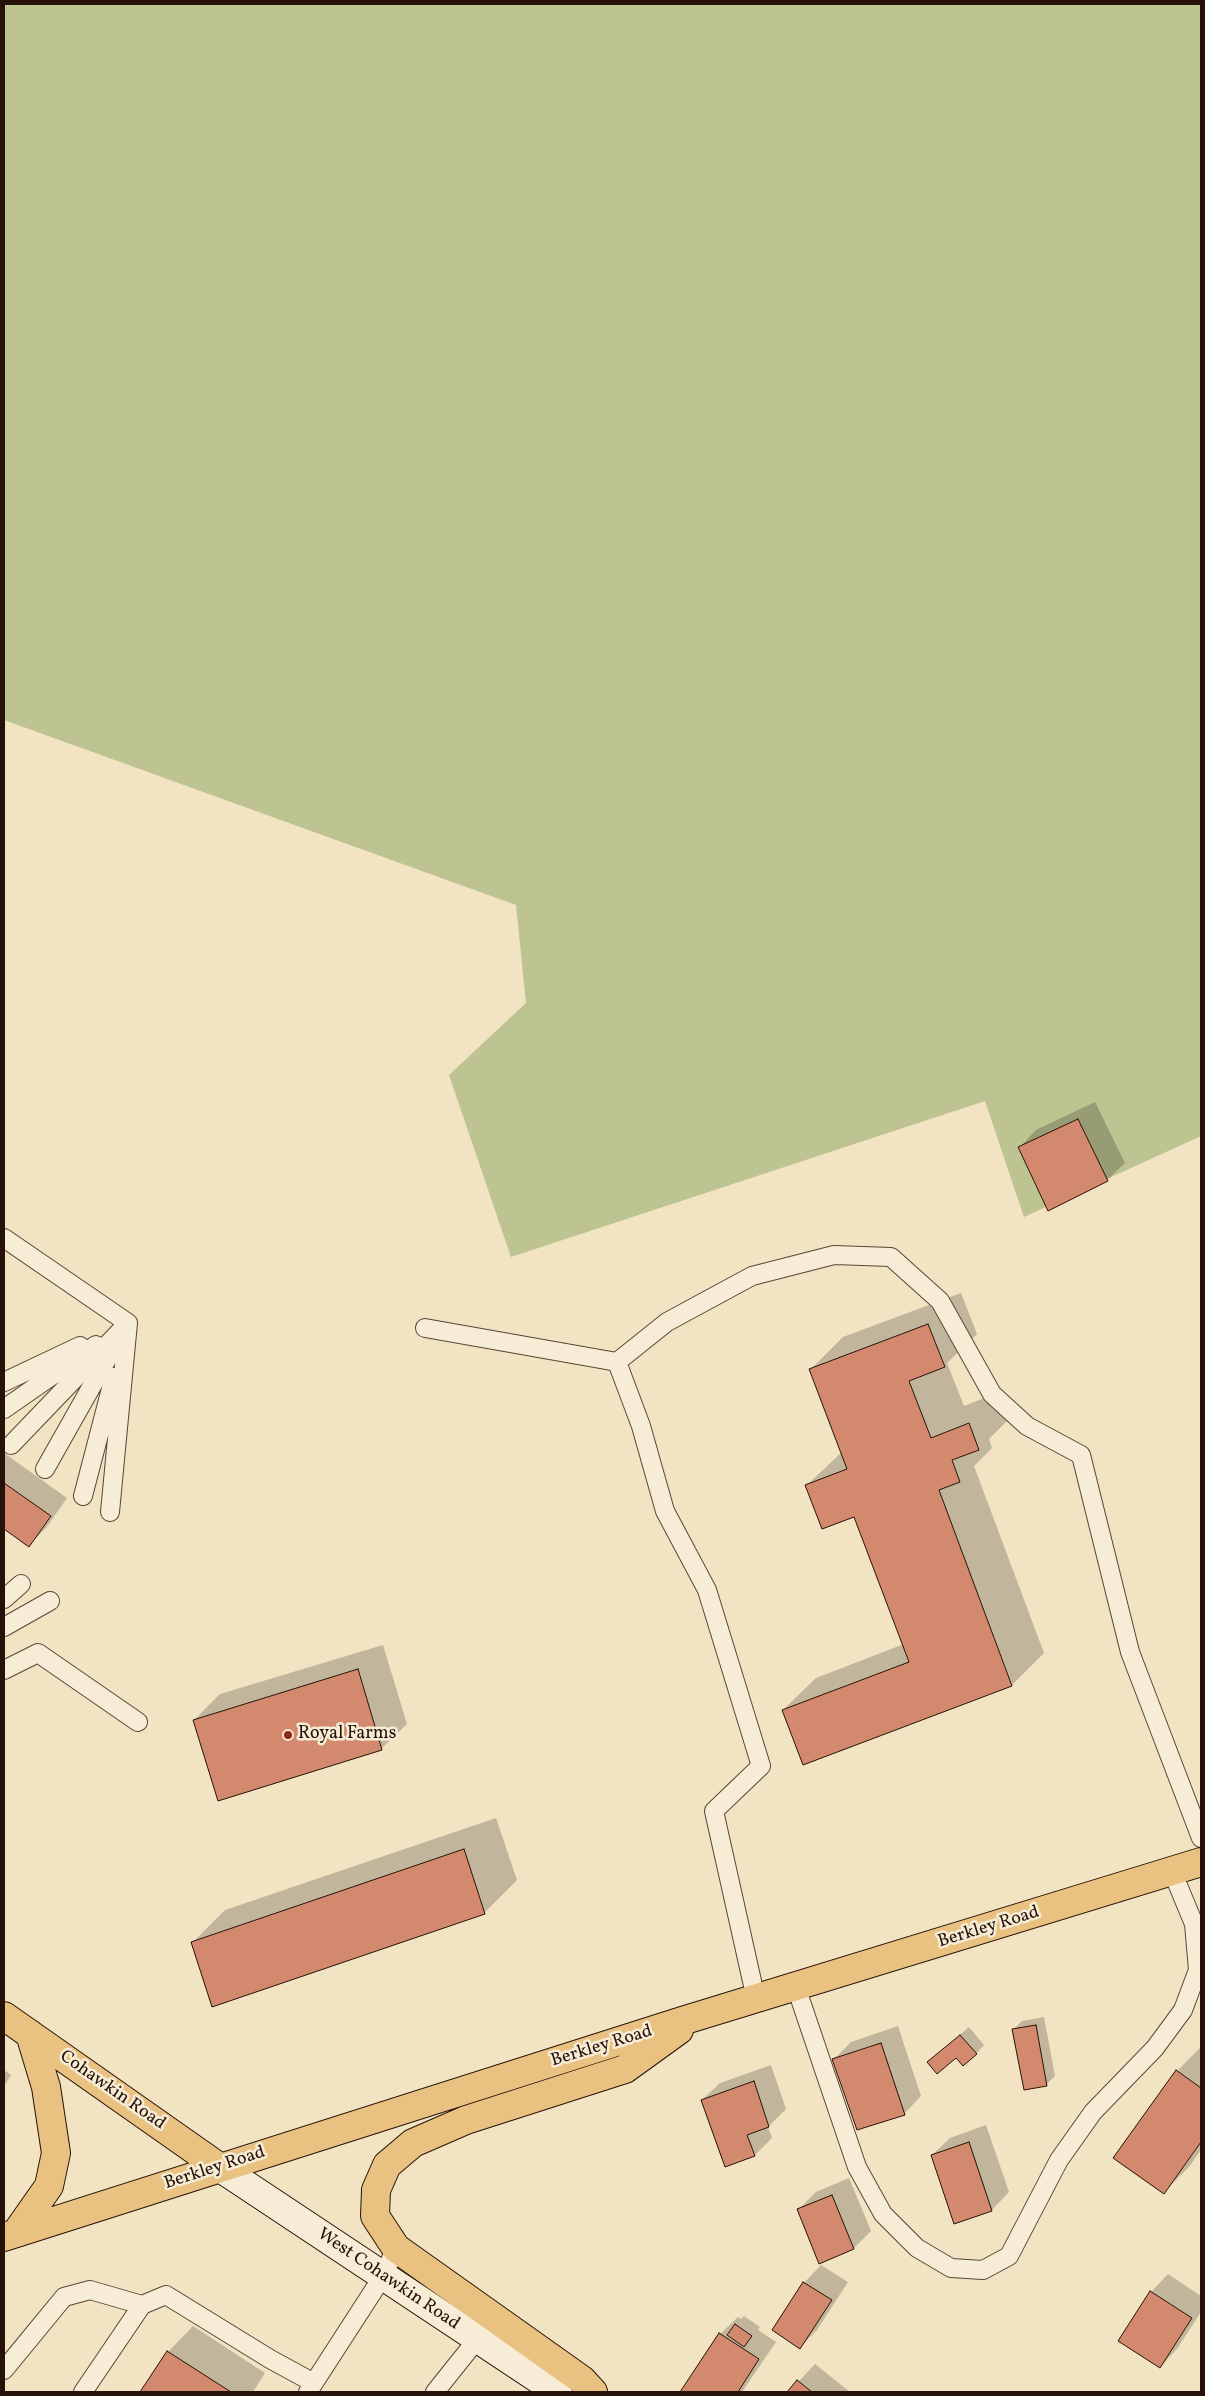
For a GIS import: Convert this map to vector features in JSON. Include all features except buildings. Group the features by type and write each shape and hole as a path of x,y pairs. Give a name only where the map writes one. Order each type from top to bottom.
{"main road":[{"name":"Berkley Road","path":"10,2235 219,2167 697,2017 1201,1862"},
{"name":"Cohawkin Road","path":"4,2016 219,2167"},
{"path":"582,2388 485,2328 396,2248 375,2216 376,2190 387,2165 413,2143 466,2120 625,2069 697,2017"},
{"path":"10,2235 50,2186 56,2153 46,2086 30,2034"},
{"name":"West Cohawkin Road","path":"219,2167 383,2276 485,2328 558,2392"}],"lane":[{"path":"4,1238 128,1323"},
{"path":"425,1328 617,1362 667,1322 752,1276 834,1255 891,1257 940,1301 992,1394 1027,1426 1081,1456 1130,1652 1201,1838"},
{"path":"4,1382 128,1323"},
{"path":"4,1409 128,1323"},
{"path":"11,1445 128,1323"},
{"path":"45,1469 128,1323"},
{"path":"83,1496 128,1323"},
{"path":"110,1512 128,1323"},
{"path":"617,1362 641,1426 665,1511 707,1590 761,1766 714,1811 756,1999"},
{"path":"4,1598 21,1584"},
{"path":"4,1627 50,1600"},
{"path":"4,1670 38,1654 138,1722"},
{"path":"796,1987 857,2167 883,2214 917,2248 951,2268 983,2270 1009,2256 1059,2160 1087,2120 1154,2048 1183,2010 1198,1970 1194,1924 1172,1871"},
{"path":"83,2392 142,2305 166,2295 270,2359 311,2388 383,2276 396,2248"},
{"path":"4,2370 64,2297 90,2290 142,2305"},
{"path":"435,2392 485,2328"}],"green space":[{"path":"4,4 1201,4 1201,1136 1024,1217 985,1101 511,1257 449,1075 526,1003 516,905 4,720"}],"place":[{"name":"Royal Farms","path":"288,1735"}]}
